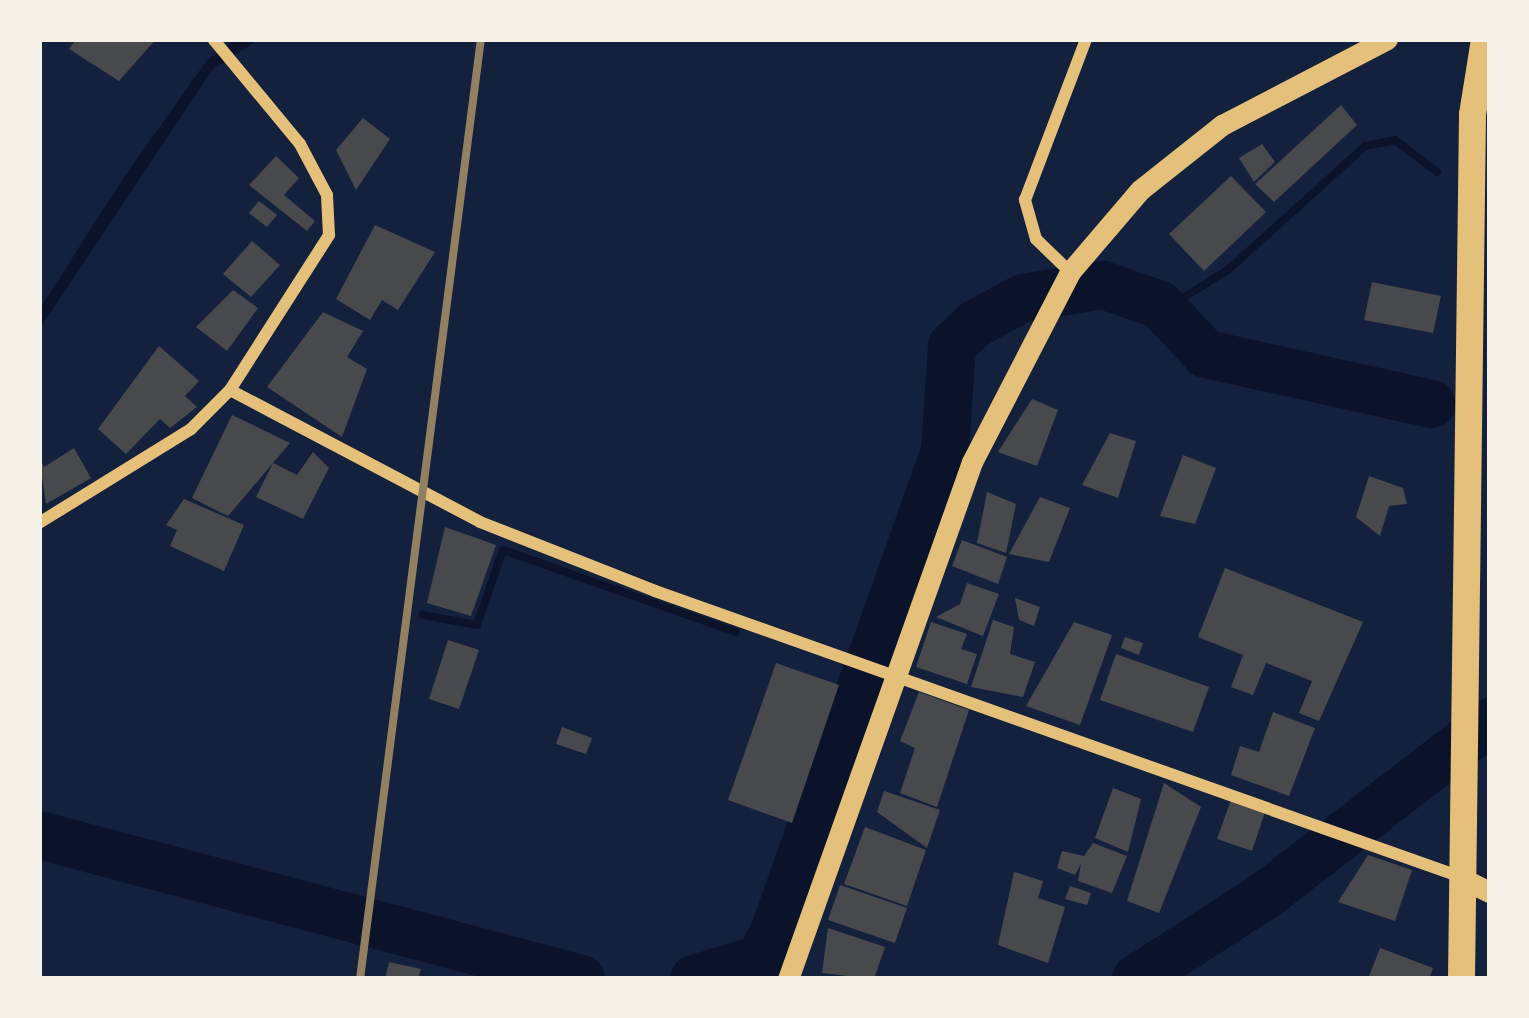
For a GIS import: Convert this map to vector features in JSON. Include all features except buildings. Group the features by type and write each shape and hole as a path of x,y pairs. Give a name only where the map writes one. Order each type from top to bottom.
{"highway":[{"path":"1461,979 1478,886 1466,772 1466,713 1472,114 1484,39"}],"street":[{"path":"39,523 191,428 230,390 329,235 327,195 300,144 213,39"},
{"path":"1070,272 1036,238 1025,200 1086,39"},
{"path":"788,979 972,462 1070,272 1140,190 1222,125 1387,39"},
{"path":"230,390 480,522 1478,886"}],"water":[{"path":"235,39 260,39 213,69 39,330 39,310 122,180 207,60"}],"waterway":[{"path":"1163,310 1228,270 1365,146 1395,140 1437,172"},
{"path":"694,979 760,959 775,929 945,451 952,346 975,324 1023,298 1103,285 1160,305 1206,354 1432,404"},
{"path":"423,615 477,625 503,550 736,632"},
{"path":"1136,979 1266,895 1490,722"},
{"path":"39,835 581,979"}],"railway":[{"path":"360,979 481,39"}]}
